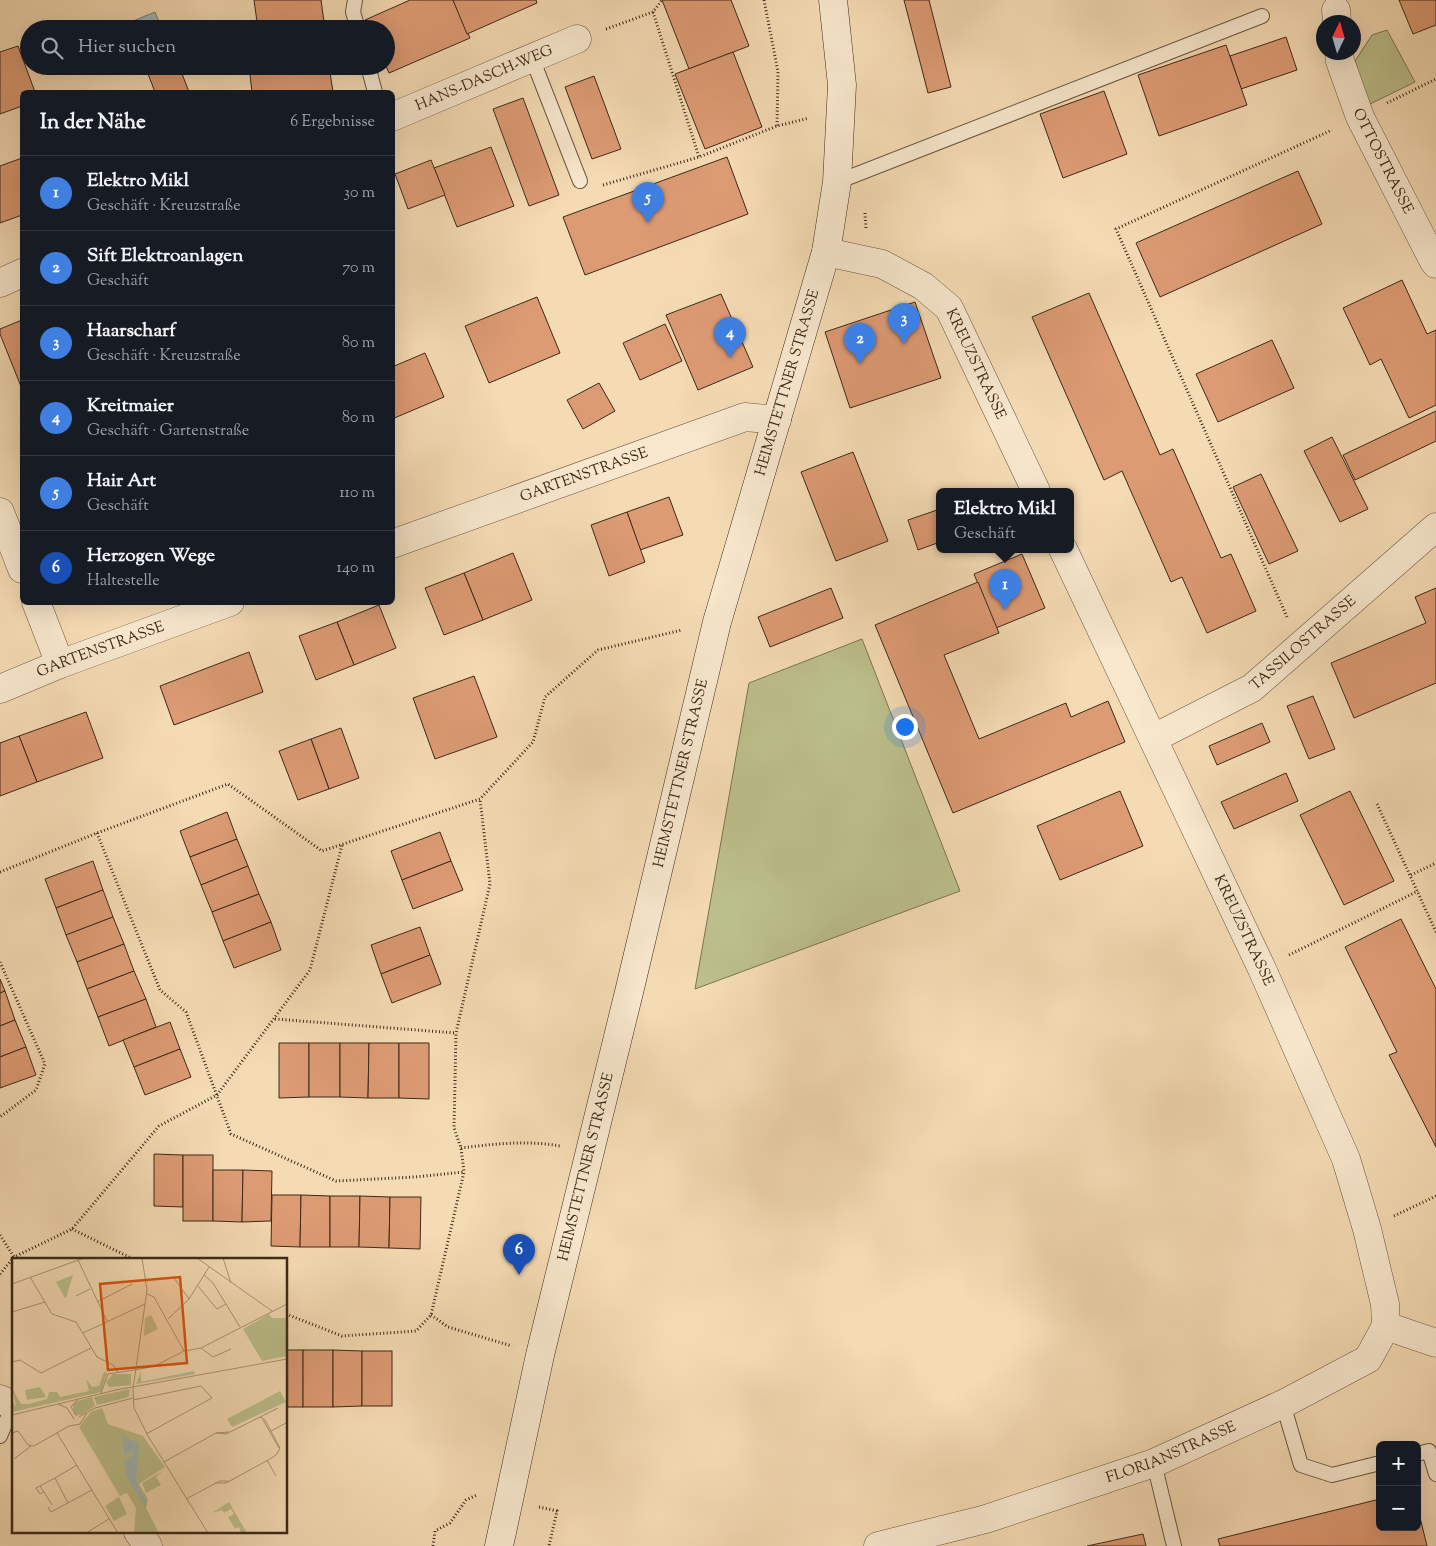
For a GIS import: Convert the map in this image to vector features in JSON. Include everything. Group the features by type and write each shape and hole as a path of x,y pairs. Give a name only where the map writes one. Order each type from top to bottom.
{"street":[{"name":"HEIMSTETTNER STRASSE","path":"500,1546 540,1355 717,622 826,252 837,182 842,85 833,0"},
{"name":"HANS-DASCH-WEG","path":"395,116 577,39"},
{"name":"OTTOSTRASSE","path":"1340,60 1360,117 1428,252 1436,264"},
{"name":"KREUZSTRASSE","path":"826,252 882,264 923,286 948,308 1035,488"},
{"path":"0,283 20,274"},
{"name":"GARTENSTRASSE","path":"395,543 745,417 777,420"},
{"path":"0,512 20,564"},
{"name":"TASSILOSTRASSE","path":"1154,738 1252,688 1436,527"},
{"name":"KREUZSTRASSE","path":"1066,553 1262,969 1346,1159 1367,1229 1385,1304 1386,1326"},
{"path":"37,605 60,664"},
{"name":"GARTENSTRASSE","path":"0,689 60,664 222,605"},
{"path":"1386,1326 1436,1343"},
{"name":"FLORIANSTRASSE","path":"878,1546 986,1519 1154,1463 1283,1404 1368,1359 1386,1326"},
{"path":"139,1534 148,1546"}],"lane":[{"path":"355,0 353,12 355,20"},
{"path":"837,182 1262,16"},
{"path":"532,58 580,181"},
{"path":"370,75 374,90"},
{"path":"0,1436 9,1403"},
{"path":"1283,1404 1301,1465 1332,1475 1376,1464"},
{"path":"1421,1453 1429,1451 1436,1474"},
{"path":"1154,1463 1174,1546"}],"path":[{"path":"577,39 653,12 662,0"},
{"path":"764,0 778,72 777,126"},
{"path":"653,12 699,157"},
{"path":"1300,645 1116,229 1360,117 1436,79"},
{"path":"580,181 583,191 699,157 777,126 841,110"},
{"path":"0,872 228,784 322,850 480,799 533,742 545,697 598,650 717,622"},
{"path":"288,1315 342,1336 416,1331 431,1315 464,1172 461,1148 454,1128 456,1033 490,884 480,799"},
{"path":"1377,804 1436,932"},
{"path":"97,833 160,990 186,1012 231,1134 336,1181 415,1177 464,1172"},
{"path":"0,1235 14,1257 72,1229 160,1126 217,1096 310,970 342,845"},
{"path":"1411,875 1436,863"},
{"path":"1262,969 1418,891"},
{"path":"0,962 45,1064 36,1090 0,1117"},
{"path":"275,1019 456,1033"},
{"path":"461,1148 542,1143"},
{"path":"1367,1229 1436,1196"},
{"path":"72,1229 131,1258"},
{"path":"0,1274 12,1259"},
{"path":"431,1315 448,1327 493,1340"},
{"path":"433,1546 435,1531 450,1523 466,1500 479,1494"},
{"path":"534,1506 557,1511 549,1546"}],"green space":[{"path":"1387,30 1415,82 1368,105 1355,61 1361,60 1361,52 1372,35"},
{"path":"862,639 960,891 695,989 749,683"}],"water":[{"path":"155,12 158,20 136,20"}],"building":[{"path":"254,0 321,0 324,20 257,20"},
{"path":"410,0 453,0 470,38 395,70 395,20 365,20"},
{"path":"453,0 536,0 537,3 467,34"},
{"path":"662,0 731,0 749,46 689,69"},
{"path":"904,0 929,0 951,87 928,93"},
{"path":"1399,0 1436,0 1436,25 1413,34"},
{"path":"1286,37 1297,70 1241,89 1230,56"},
{"path":"1226,45 1247,105 1159,136 1138,75"},
{"path":"18,46 20,51 20,75 29,75 34,90 20,90 20,107 0,114 0,52"},
{"path":"733,52 762,127 705,149 675,74"},
{"path":"148,75 182,75 188,90 154,90"},
{"path":"250,75 330,75 333,90 252,90"},
{"path":"594,76 621,149 592,159 565,87"},
{"path":"1104,91 1127,154 1063,178 1040,114"},
{"path":"523,98 559,195 529,206 493,109"},
{"path":"491,147 514,206 457,227 434,168"},
{"path":"727,157 748,214 585,275 563,217"},
{"path":"20,159 20,216 0,223 0,166"},
{"path":"431,160 445,195 408,209 395,174"},
{"path":"1298,171 1322,224 1160,297 1136,243"},
{"path":"1402,280 1427,334 1436,330 1436,405 1409,418 1381,359 1370,365 1343,308"},
{"path":"1089,293 1160,455 1173,449 1221,558 1231,554 1256,611 1207,633 1182,577 1171,582 1122,471 1104,480 1032,317"},
{"path":"721,294 753,367 698,390 666,315"},
{"path":"537,297 560,353 489,383 465,326"},
{"path":"915,302 941,378 850,408 825,332"},
{"path":"20,321 20,384 0,334 0,329"},
{"path":"665,324 682,361 640,380 623,343"},
{"path":"1272,340 1294,388 1218,422 1196,374"},
{"path":"425,353 444,397 395,418 395,366"},
{"path":"599,383 615,411 583,429 567,400"},
{"path":"1436,411 1436,441 1355,480 1343,455"},
{"path":"1332,437 1368,509 1340,522 1304,451"},
{"path":"853,452 888,541 836,561 801,472"},
{"path":"1261,474 1298,551 1269,564 1233,487"},
{"path":"669,497 683,535 640,550 627,512"},
{"path":"936,510 936,543 918,550 908,520"},
{"path":"627,512 645,562 609,576 591,525"},
{"path":"513,553 532,600 483,620 464,573"},
{"path":"1022,554 1045,608 996,628 974,574"},
{"path":"464,573 483,620 444,635 425,588"},
{"path":"978,582 999,633 944,655 979,739 1066,703 1071,717 1108,701 1125,742 953,813 875,625"},
{"path":"831,588 843,618 770,647 758,617"},
{"path":"1436,588 1436,683 1354,718 1331,663 1426,623 1415,597"},
{"path":"379,605 396,648 354,665 337,622"},
{"path":"337,622 354,665 316,680 299,636"},
{"path":"249,652 263,692 174,725 160,686"},
{"path":"474,676 497,737 435,759 413,698"},
{"path":"1313,696 1335,749 1309,759 1287,706"},
{"path":"86,712 103,758 37,782 19,736"},
{"path":"1262,723 1270,742 1217,765 1209,746"},
{"path":"341,728 359,778 329,789 311,739"},
{"path":"19,736 37,782 0,796 0,743"},
{"path":"311,739 329,789 298,800 279,751"},
{"path":"1286,773 1298,801 1234,829 1221,802"},
{"path":"1120,791 1143,846 1060,880 1037,826"},
{"path":"1350,791 1394,881 1344,905 1300,815"},
{"path":"227,812 237,839 190,857 180,831"},
{"path":"440,832 451,861 402,880 391,851"},
{"path":"237,839 248,866 201,885 190,857"},
{"path":"93,861 103,890 56,908 45,879"},
{"path":"451,861 463,890 413,909 402,880"},
{"path":"248,866 259,894 212,912 201,885"},
{"path":"103,890 113,917 66,935 56,908"},
{"path":"259,894 271,922 223,941 212,912"},
{"path":"113,917 124,944 77,962 66,935"},
{"path":"1401,919 1436,989 1436,1147 1389,1055 1397,1052 1345,947"},
{"path":"271,922 281,950 234,968 223,941"},
{"path":"420,927 430,955 381,974 371,945"},
{"path":"124,944 134,971 87,989 77,962"},
{"path":"430,955 441,984 392,1003 381,974"},
{"path":"134,971 146,999 98,1017 87,989"},
{"path":"0,979 5,991 0,993"},
{"path":"5,991 15,1020 0,1026 0,993"},
{"path":"146,999 156,1027 109,1046 98,1017"},
{"path":"15,1020 26,1047 0,1057 0,1026"},
{"path":"170,1022 180,1049 134,1067 123,1040"},
{"path":"279,1043 309,1043 309,1097 279,1098"},
{"path":"309,1043 340,1043 340,1097 309,1097"},
{"path":"340,1043 369,1043 368,1098 340,1097"},
{"path":"369,1043 399,1043 399,1098 368,1098"},
{"path":"399,1043 429,1043 429,1099 399,1098"},
{"path":"26,1047 36,1075 0,1088 0,1057"},
{"path":"180,1049 191,1077 145,1095 134,1067"},
{"path":"154,1154 183,1155 183,1207 154,1206"},
{"path":"183,1155 213,1155 213,1221 183,1221"},
{"path":"213,1170 243,1170 242,1222 213,1221"},
{"path":"243,1170 272,1171 271,1221 242,1222"},
{"path":"272,1195 301,1195 300,1247 271,1246"},
{"path":"301,1195 330,1196 330,1247 300,1247"},
{"path":"330,1196 360,1196 359,1247 330,1247"},
{"path":"360,1196 390,1197 389,1248 359,1247"},
{"path":"390,1197 421,1197 420,1249 389,1248"},
{"path":"288,1350 303,1350 303,1407 288,1407"},
{"path":"303,1350 333,1350 333,1407 303,1407"},
{"path":"333,1350 362,1351 362,1406 333,1407"},
{"path":"362,1351 392,1351 392,1406 362,1406"},
{"path":"1376,1500 1376,1531 1421,1531 1421,1521 1427,1546 1220,1546 1218,1539"},
{"path":"1143,1534 1146,1546 1087,1546"}],"place":[{"name":"Hair Art","path":"648,223"},
{"name":"Haarscharf","path":"904,344"},
{"name":"Kreitmaier","path":"730,358"},
{"name":"Sift Elektroanlagen","path":"860,364"},
{"name":"Elektro Mikl","path":"1005,610"},
{"name":"Herzogen Wege","path":"519,1275"}]}
